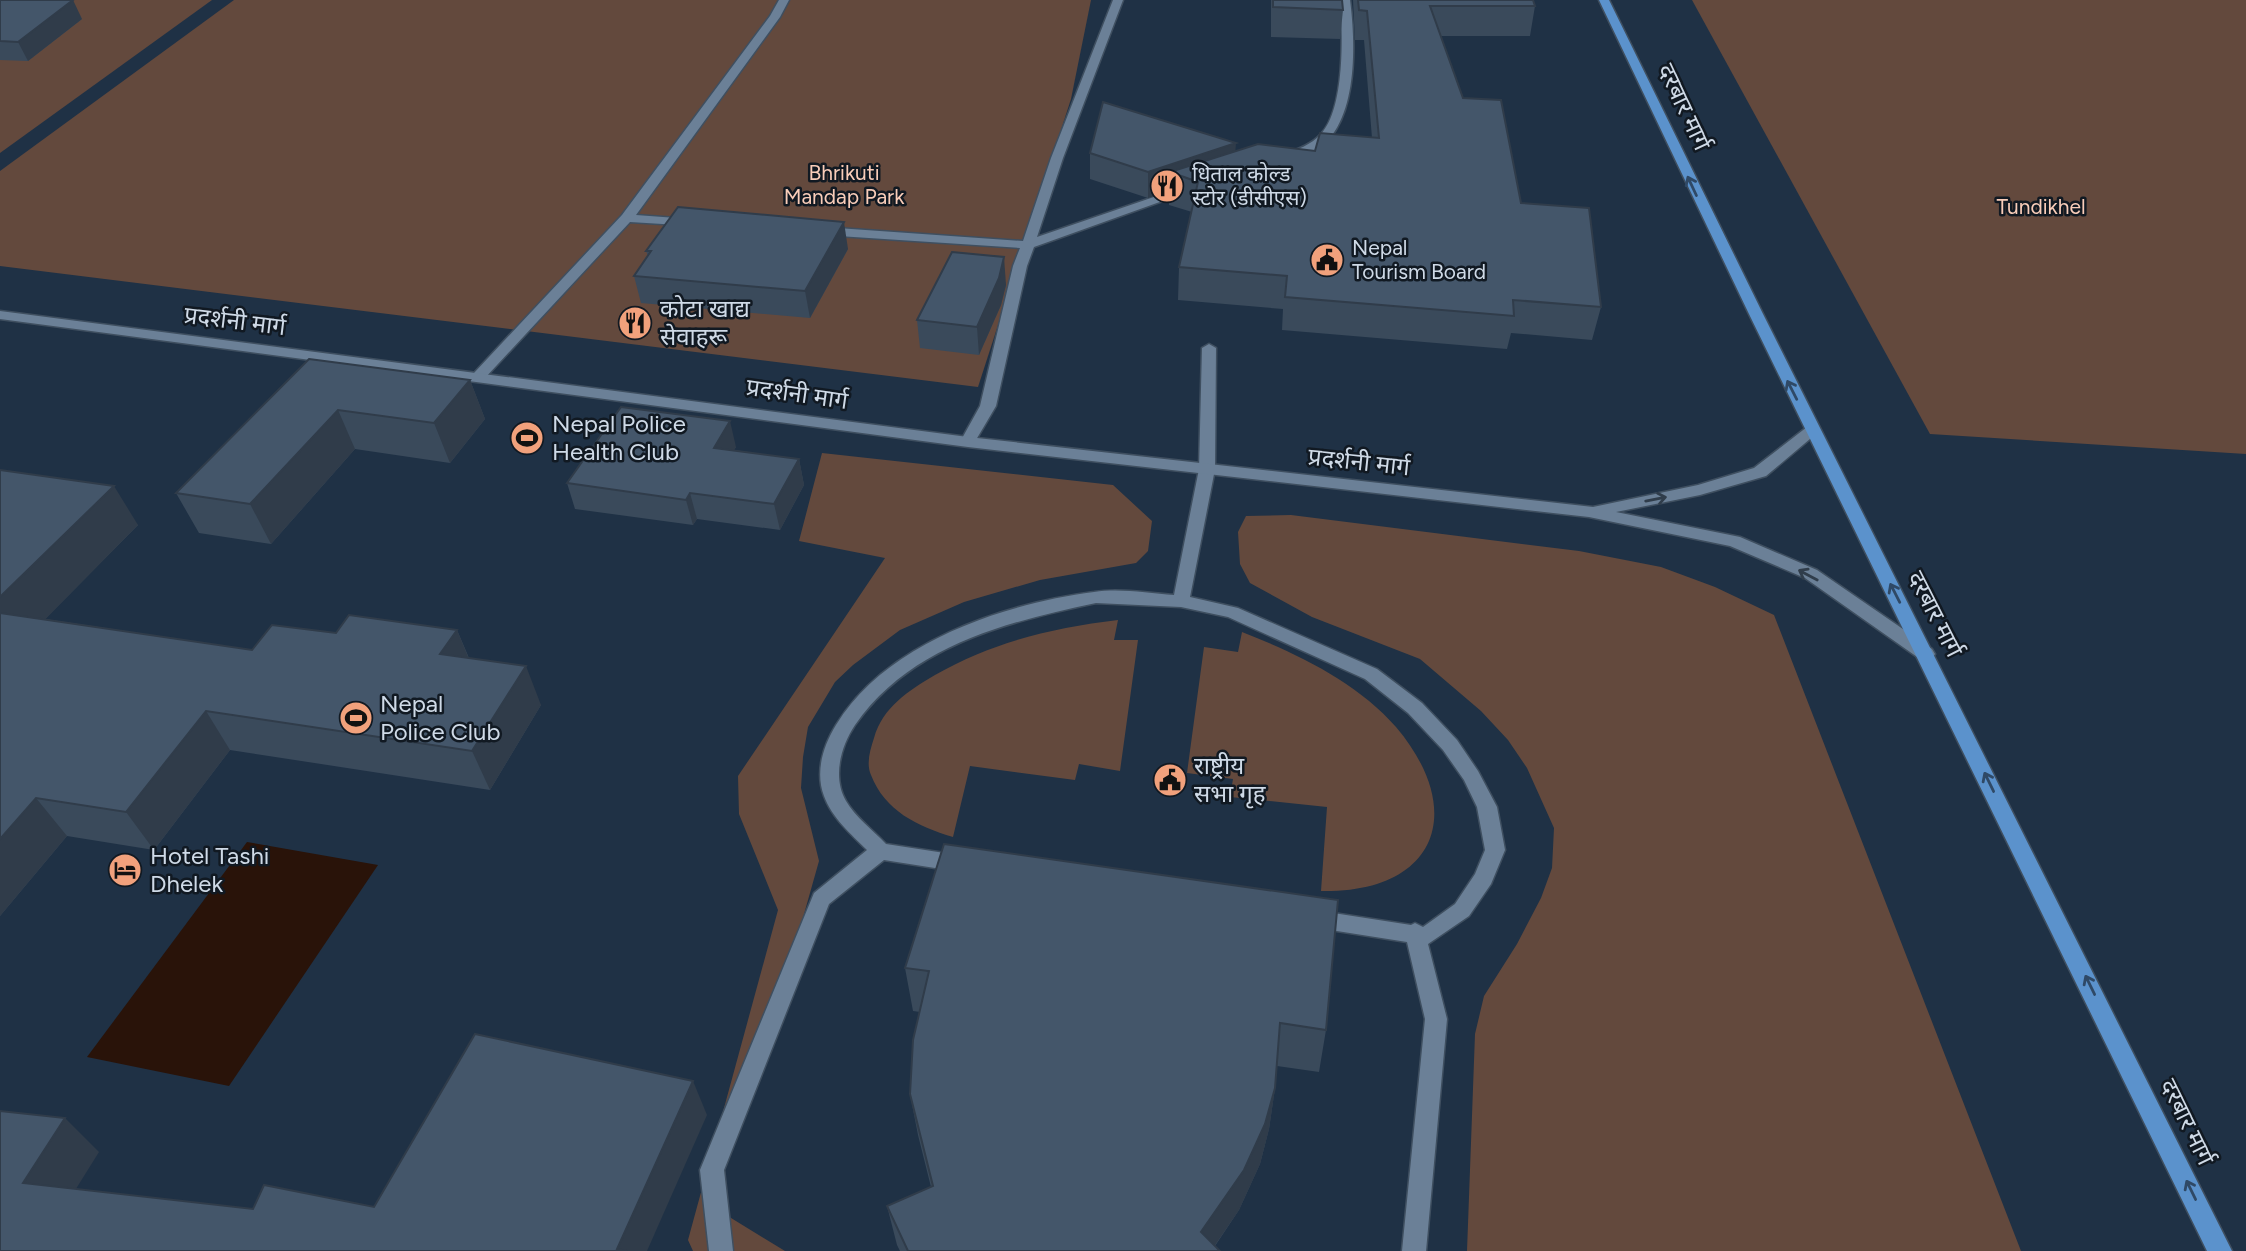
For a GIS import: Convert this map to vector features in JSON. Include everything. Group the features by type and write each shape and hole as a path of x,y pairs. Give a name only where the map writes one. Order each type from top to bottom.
{"main road":[{"path":"479,376 628,218 775,17 784,0"},
{"path":"968,442 988,406 1020,266 1057,158 1118,0"},
{"path":"1274,161 1307,151 1329,133 1341,102 1346,61 1345,0"},
{"name":"दरबार मार्ग","path":"1604,0 1727,260 1926,654 2220,1251"},
{"path":"807,230 1028,245 1199,186"},
{"path":"628,218 710,224"},
{"name":"प्रदर्शनी मार्ग","path":"0,315 968,442 1589,512 1734,541 1811,575 1926,654"},
{"path":"1181,601 1207,470 1209,348"},
{"name":"प्रदर्शनी मार्ग","path":"1589,512 1700,490 1760,472 1812,430"},
{"path":"1096,597 1181,601 1233,612 1371,674 1415,708 1450,745 1471,776 1487,807 1495,850 1484,878 1462,910 1426,936 1415,932 880,851 837,804 828,766 836,738 861,703 904,664 970,632 1038,609 1096,597"},
{"path":"721,1251 712,1170 821,900 880,851"},
{"path":"1414,1251 1436,1019 1415,932"}],"green space":[{"path":"0,0 212,0 0,153"},
{"name":"Bhrikuti Mandap Park","path":"234,0 1091,0 1071,99 978,387 0,266 0,171"},
{"name":"Tundikhel","path":"1692,0 2246,0 2246,454 1930,434"},
{"path":"822,453 1113,485 1152,521 1148,551 1136,563 1040,580 964,602 900,630 835,682 808,727 803,757 801,788 819,861 797,939 705,1202 785,1251 693,1251 688,1240 778,910 739,814 738,776 885,558 799,541"},
{"path":"1291,515 1579,551 1661,567 1715,587 1774,615 2021,1251 1467,1251 1475,1034 1484,996 1517,944 1541,898 1552,868 1554,828 1527,768 1508,740 1481,711 1420,659 1312,617 1250,583 1240,564 1238,532 1246,516"},
{"path":"1118,620 1114,640 1138,640 1120,771 1079,764 1075,780 970,766 953,837 927,828 904,815 894,808 877,788 870,771 870,752 884,717 906,694 957,663 1001,645 1046,632"},
{"path":"1242,632 1325,670 1363,696 1396,727 1418,759 1431,789 1434,817 1429,842 1414,862 1391,878 1360,888 1321,891 1327,807 1230,797 1233,779 1187,773 1204,647 1238,652"}],"shaded area":[{"path":"247,842 378,865 229,1086 87,1057"}],"building":[{"path":"0,0 73,0 18,42 0,41"},
{"path":"1273,0 1342,0 1343,10 1273,7"},
{"path":"1358,0 1533,0 1535,6 1430,6 1463,98 1501,100 1521,203 1589,208 1601,307 1513,300 1514,316 1285,297 1287,276 1179,267 1198,182 1170,172 1258,144 1315,151 1320,133 1379,138 1367,11 1359,10"},
{"path":"1103,102 1236,143 1148,172 1090,153"},
{"path":"678,207 844,222 805,291 634,276 651,251 646,251"},
{"path":"952,252 1004,257 999,278 977,327 917,320"},
{"path":"309,359 470,380 434,423 338,410 250,504 176,493"},
{"path":"621,407 730,421 714,448 799,459 774,504 690,493 686,500 567,483"},
{"path":"0,470 114,486 0,597"},
{"path":"0,613 252,650 272,625 336,633 349,615 457,630 440,654 526,666 472,751 206,711 126,812 36,798 0,839"},
{"path":"944,844 1338,900 1326,1030 1280,1023 1275,1088 1265,1124 1244,1170 1201,1232 1220,1251 908,1251 887,1206 933,1186 910,1094 913,1040 929,971 905,968"},
{"path":"475,1034 693,1081 617,1249 627,1251 0,1251 0,1111 65,1118 23,1183 253,1209 264,1185 374,1207"}],"place":[{"name":"धिताल कोल्ड स्टोर (डीसीएस)","path":"1167,186"},
{"name":"Nepal Tourism Board","path":"1327,260"},
{"name":"कोटा खाद्य सेवाहरू","path":"635,323"},
{"name":"Nepal Police Health Club","path":"527,438"},
{"name":"Nepal Police Club","path":"356,718"},
{"name":"राष्ट्रीय सभा गृह","path":"1170,780"},
{"name":"Hotel Tashi Dhelek","path":"125,870"}]}
